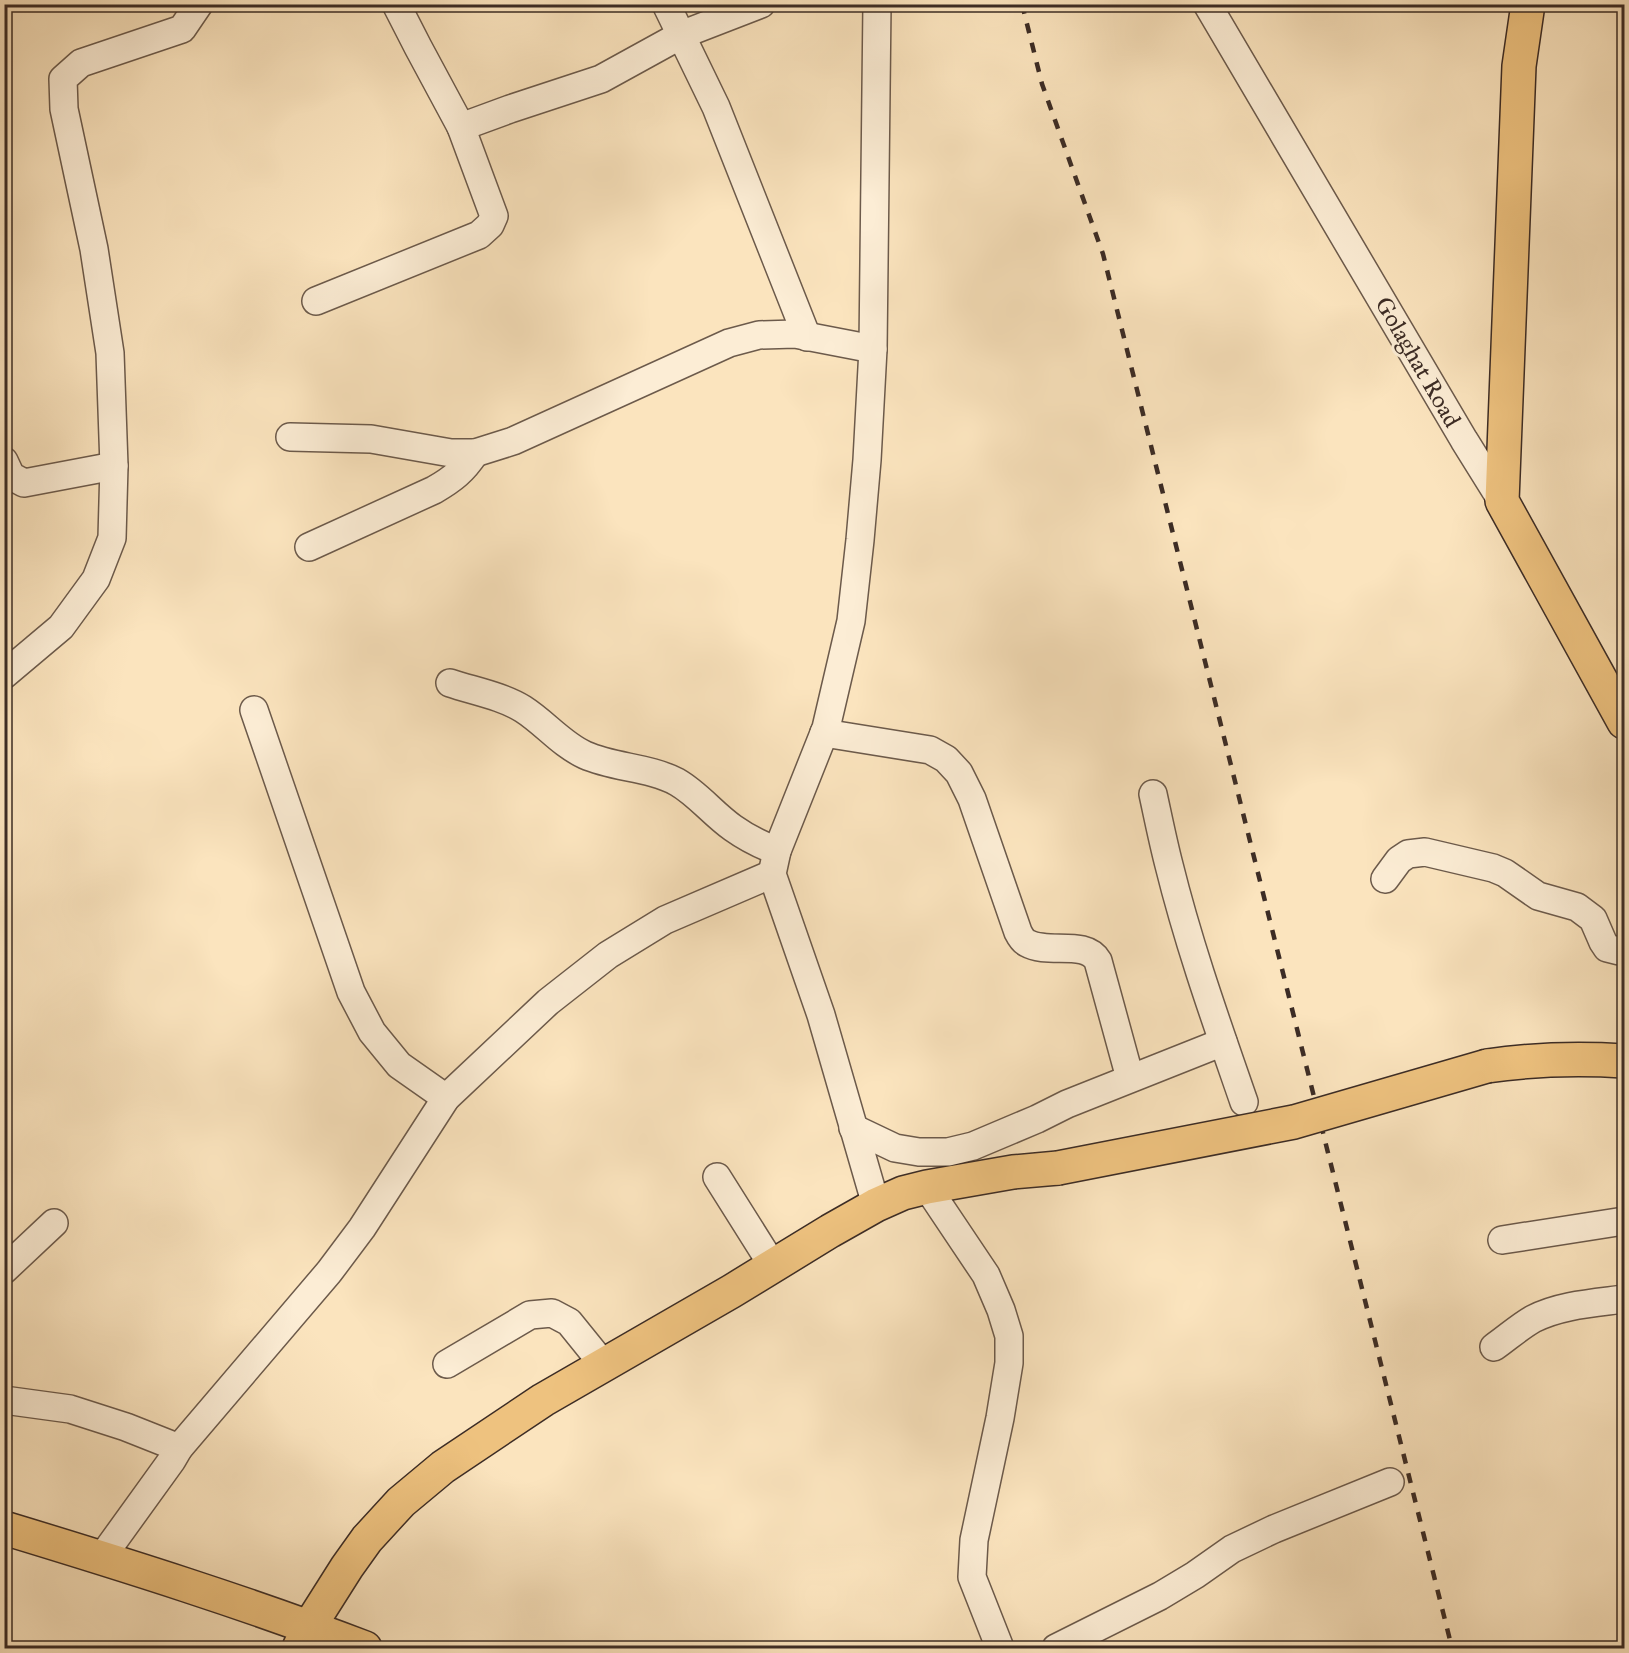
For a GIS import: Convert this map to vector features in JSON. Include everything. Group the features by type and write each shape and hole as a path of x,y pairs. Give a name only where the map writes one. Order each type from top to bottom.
{"main road":[{"path":"1502,501 1519,66 1527,4"},
{"name":"Golaghat Road","path":"1502,501 1624,722"},
{"path":"304,1638 346,1567 367,1539 401,1502 443,1467 493,1432 603,1364 732,1291 876,1205 903,1193 1013,1172 1058,1168 1294,1122 1487,1066 1532,1060 1624,1061"},
{"path":"4,1528 102,1557 304,1638 365,1648"}],"street":[{"path":"4,675 60,627 96,579 112,538 114,466 110,353 94,249 64,109 63,79 81,63 183,29 199,4"},
{"path":"316,301 479,236 490,225 494,216 461,127 396,4"},
{"path":"666,4 716,107 807,337"},
{"path":"461,127 601,79 681,35 761,4"},
{"path":"102,1557 179,1448 329,1272 362,1228 446,1098 548,1002 609,955 665,920 775,863 824,733 851,621 866,471 873,349 877,4"},
{"name":"Golaghat Road","path":"1208,4 1502,501"},
{"path":"290,436 371,439 451,453 475,453 513,441 729,343 759,335 795,334 873,349"},
{"path":"309,547 434,490 453,479 475,453"},
{"path":"4,461 11,476 24,483 114,466"},
{"path":"450,683 511,702 571,748 587,756 660,775 675,782 693,792 775,863 876,1205"},
{"path":"254,710 351,992 372,1032 399,1065 446,1098"},
{"path":"824,733 930,750 946,759 959,773 972,799 1018,932 1024,942 1039,948 1086,950 1094,954 1098,961 1130,1078"},
{"path":"1153,794 1169,866 1199,970 1244,1102"},
{"path":"1385,879 1399,860 1408,854 1425,852 1493,868 1505,873 1538,896 1577,907 1586,912 1593,919 1602,942 1607,948 1624,950"},
{"path":"853,1128 895,1148 919,1152 948,1152 973,1146 1067,1104 1223,1042"},
{"path":"717,1177 773,1266"},
{"path":"927,1187 986,1275 1009,1336 1009,1363 1000,1418 974,1540 972,1577 1000,1648"},
{"path":"1502,1240 1624,1221"},
{"path":"4,1270 54,1223"},
{"path":"1494,1347 1532,1320 1547,1313 1624,1299"},
{"path":"447,1364 530,1316 552,1313 569,1322 603,1364"},
{"path":"4,1400 70,1409 126,1427 179,1448"},
{"path":"1056,1648 1160,1596 1232,1549 1390,1482"}],"railway":[{"path":"1022,4 1042,84 1103,254 1452,1648"}]}
